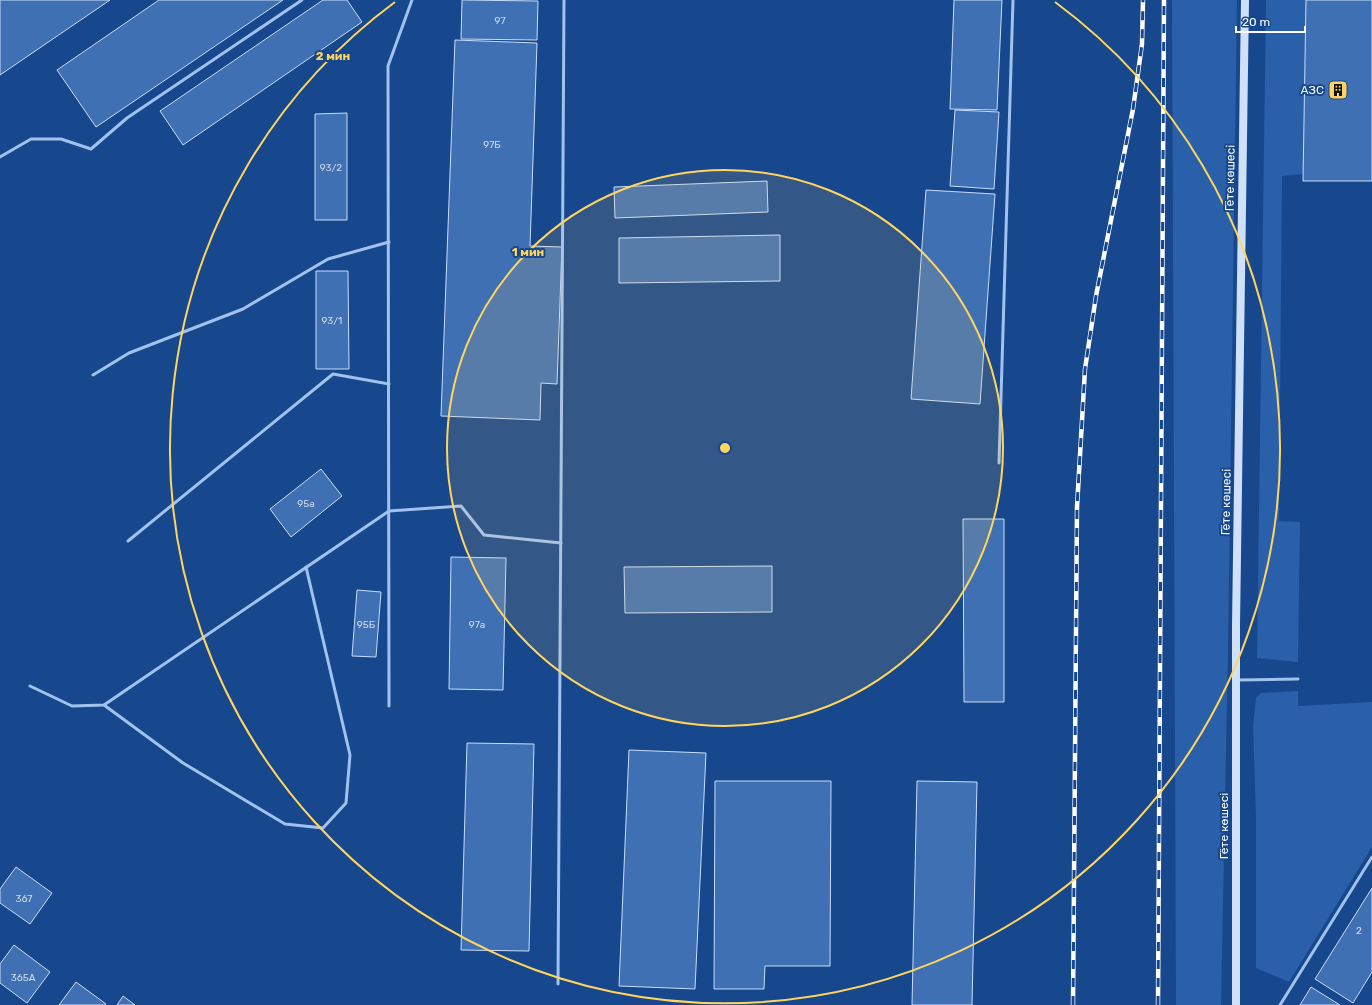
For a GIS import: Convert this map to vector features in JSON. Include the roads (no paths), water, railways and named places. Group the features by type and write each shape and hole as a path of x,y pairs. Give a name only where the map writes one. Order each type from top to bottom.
{"main road":[{"name":"Гёте көшесі","path":"1236,1005 1236,625 1245,0"}],"lane":[{"path":"0,157 31,139 60,139 91,149 127,118 302,0"},
{"path":"389,706 388,66 412,0"},
{"path":"558,984 564,0"},
{"path":"999,463 1013,0"},
{"path":"93,375 129,353 243,309 328,259 388,242"},
{"path":"128,541 333,374 389,384"},
{"path":"30,686 72,706 104,705 389,511 461,506 484,535 561,543"},
{"path":"104,705 183,763 285,824 323,828 346,803 350,755 306,567"},
{"path":"1237,680 1298,679"},
{"path":"1280,1005 1372,857"}],"railway":[{"path":"1073,1005 1077,507 1085,369 1096,296 1133,109 1142,44 1143,0"},
{"path":"1158,1005 1164,0"}],"place":[{"name":"АЗС","path":"1338,90"}]}
